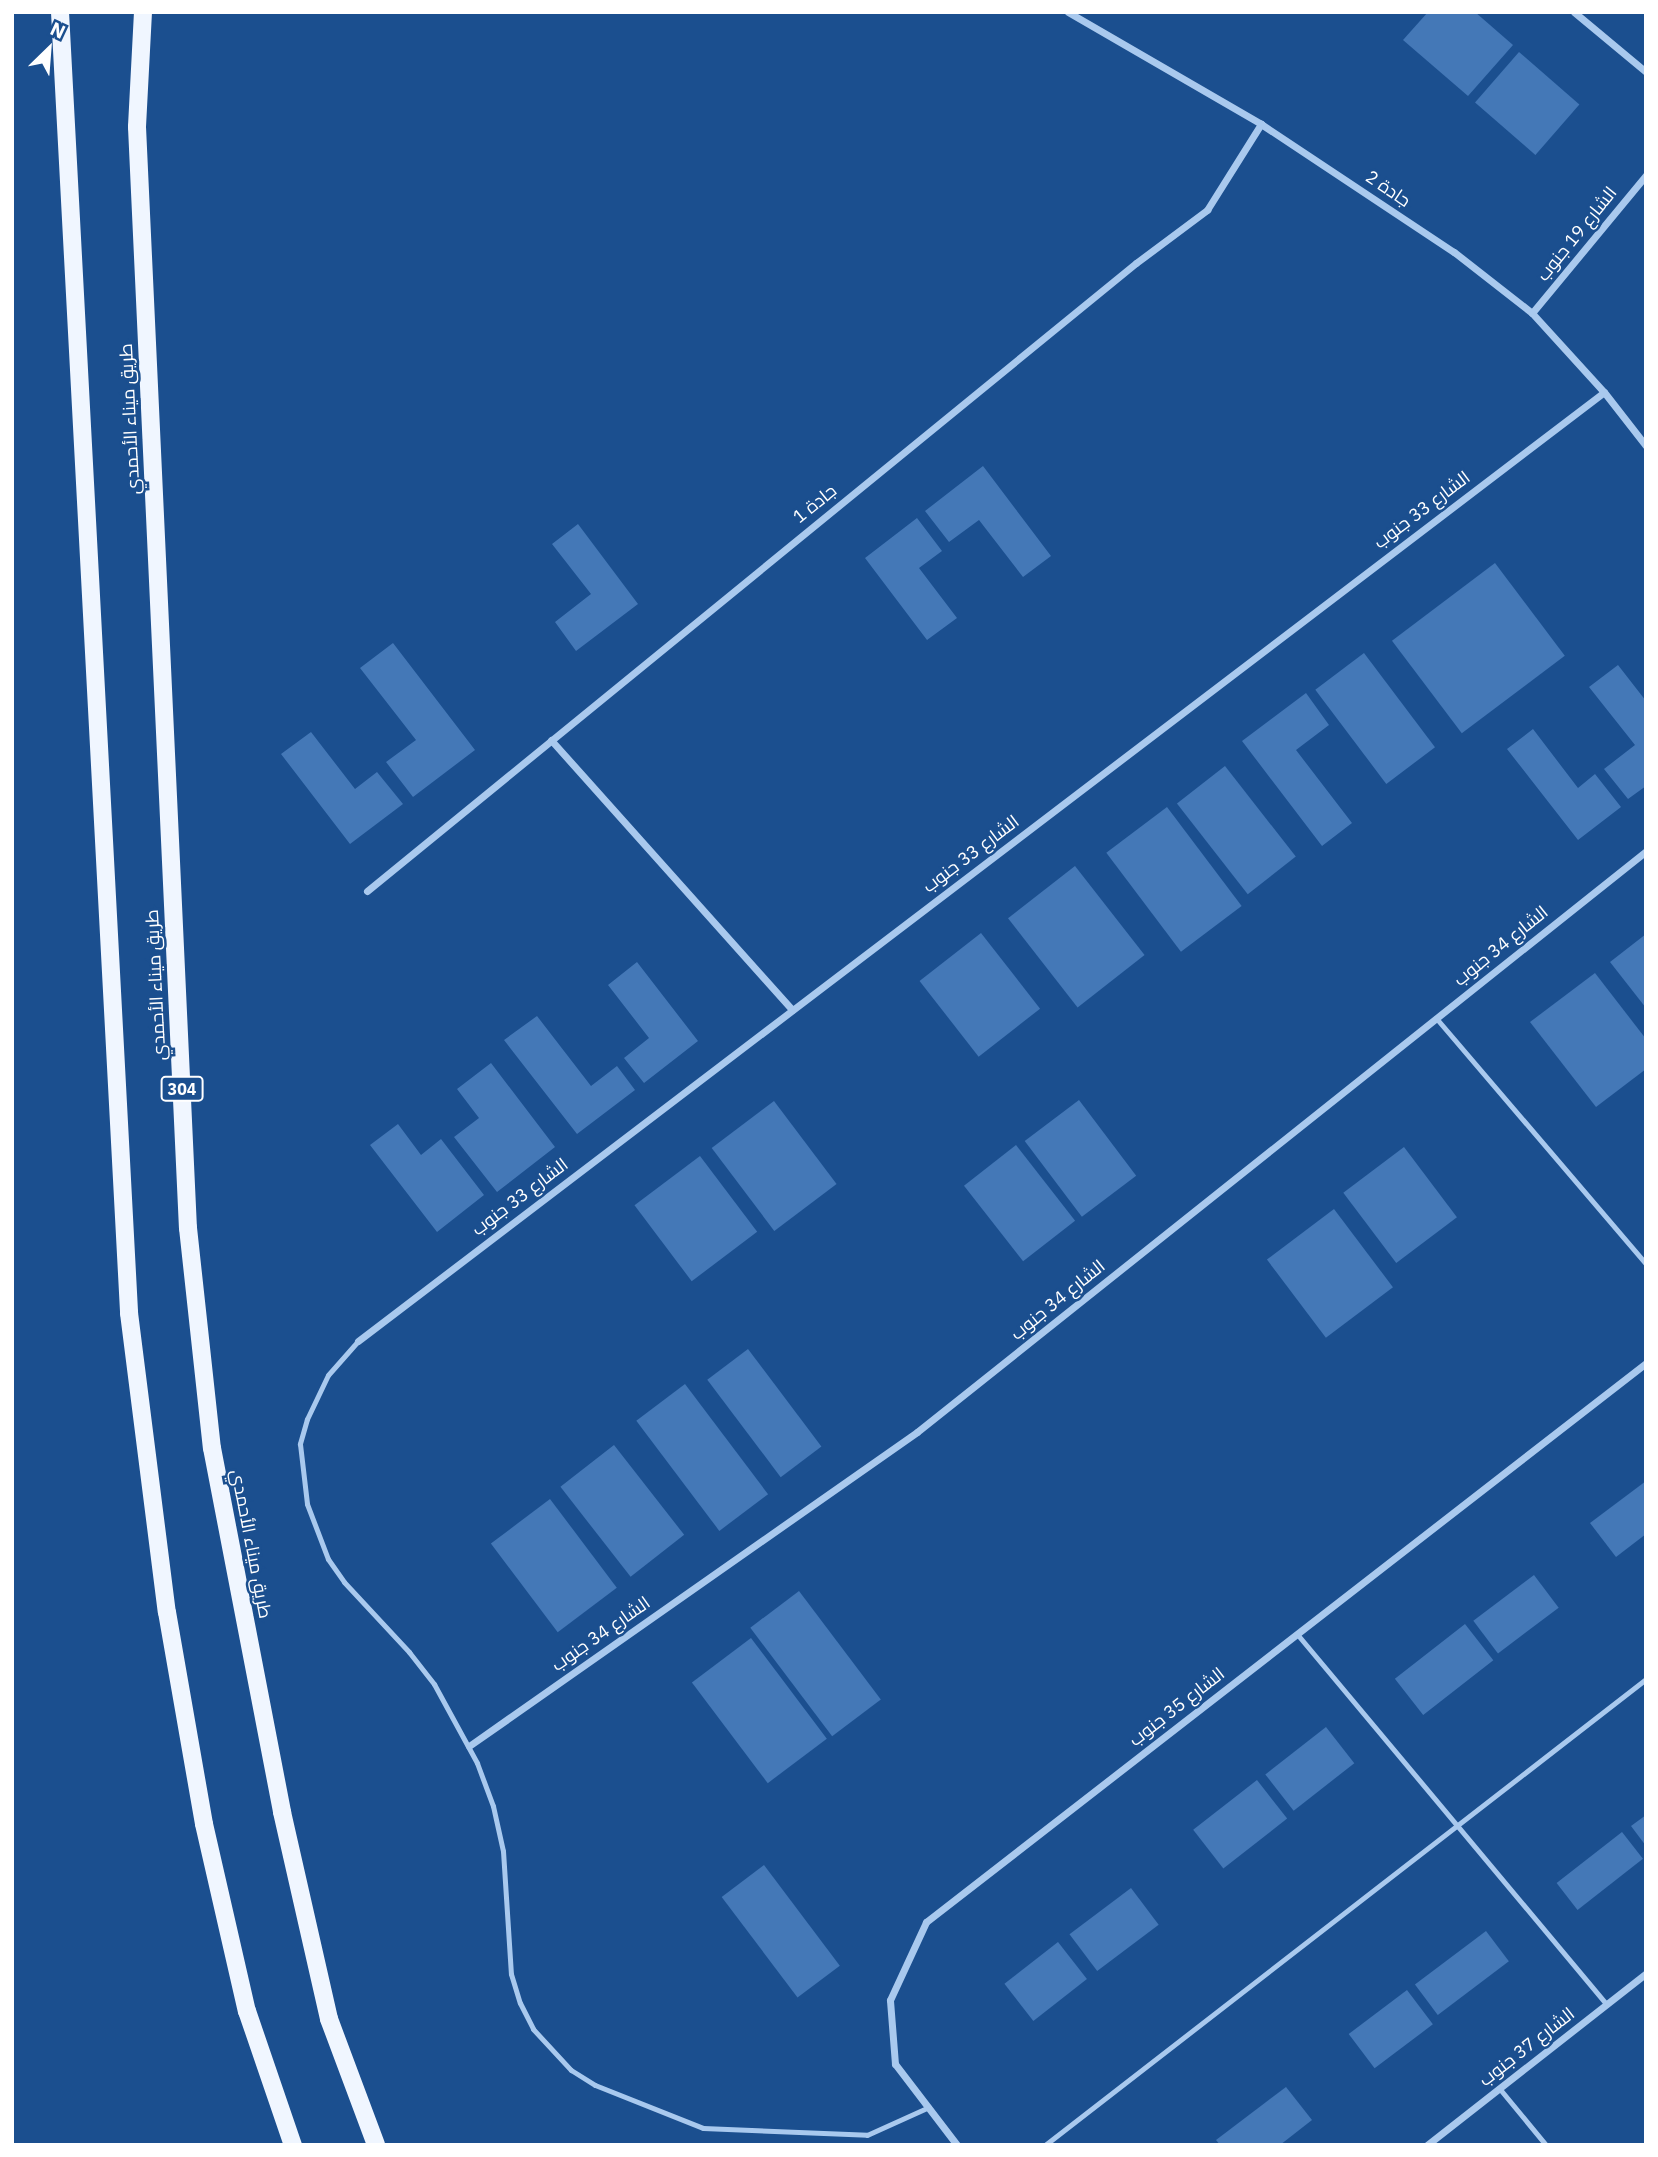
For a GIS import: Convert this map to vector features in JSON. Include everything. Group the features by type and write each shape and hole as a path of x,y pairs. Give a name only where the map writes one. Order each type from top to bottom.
{"main road":[{"path":"60,12 129,1313 167,1612 204,1824 247,2011 293,2145"},
{"name":"طريق ميناء الأحمدي","path":"143,12 137,127 186,1186 210,1434 282,1812 329,2019 376,2145"}],"street":[{"name":"جادة 2","path":"1068,12 1261,124 1454,252 1532,313 1604,391 1646,446"},
{"path":"1574,12 1646,72"},
{"name":"جادة 1","path":"367,891 1125,271 1208,210 1261,124"},
{"name":"الشارع 19 جنوب","path":"1532,313 1646,175"},
{"name":"الشارع 33 جنوب","path":"358,1341 1604,391"},
{"path":"551,740 792,1010"},
{"name":"الشارع 34 جنوب","path":"469,1746 917,1432 1646,851"},
{"name":"الشارع 35 جنوب","path":"957,2145 895,2064 890,2000 926,1922 1646,1363"},
{"name":"الشارع 37 جنوب","path":"1427,2145 1646,1973"}],"lane":[{"path":"1436,1018 1646,1264"},
{"path":"358,1341 328,1375 307,1419 300,1444 307,1504 328,1559 344,1582 410,1652 434,1684 469,1746 493,1806 503,1851 511,1974 520,2003 533,2029 550,2052 595,2085 650,2109 704,2128 867,2135 929,2107"},
{"path":"1297,1634 1606,2004"},
{"path":"1045,2145 1646,1679"},
{"path":"1499,2088 1546,2145"}],"building":[{"path":"1428,12 1475,12 1513,45 1468,96 1403,40"},
{"path":"1519,52 1579,104 1535,155 1475,103"},
{"path":"983,466 1051,556 1023,577 979,520 949,542 925,511"},
{"path":"917,518 942,551 919,568 957,618 927,640 865,558"},
{"path":"578,524 638,604 576,651 555,622 591,594 552,544"},
{"path":"1495,563 1565,656 1462,733 1392,641"},
{"path":"393,643 475,750 413,797 386,762 416,740 360,668"},
{"path":"1364,653 1435,747 1386,784 1315,690"},
{"path":"1618,665 1646,701 1646,786 1628,799 1604,769 1635,745 1589,687"},
{"path":"1306,693 1329,725 1296,750 1352,823 1322,846 1242,741"},
{"path":"1533,729 1578,788 1595,774 1621,807 1578,840 1507,749"},
{"path":"311,732 355,789 377,772 403,804 350,844 281,754"},
{"path":"1225,766 1296,857 1248,894 1177,804"},
{"path":"1167,807 1242,906 1181,952 1106,853"},
{"path":"1075,866 1145,955 1078,1007 1008,918"},
{"path":"981,933 1040,1009 979,1057 920,981"},
{"path":"1646,934 1646,1008 1610,962"},
{"path":"637,962 698,1041 644,1083 624,1058 649,1038 608,985"},
{"path":"1595,973 1646,1039 1646,1069 1596,1107 1530,1022"},
{"path":"537,1016 591,1086 617,1066 635,1090 577,1134 504,1040"},
{"path":"491,1063 555,1147 497,1192 454,1137 479,1118 457,1089"},
{"path":"1079,1100 1136,1176 1082,1217 1025,1141"},
{"path":"774,1101 837,1184 774,1231 712,1148"},
{"path":"398,1124 421,1155 441,1139 484,1195 437,1232 370,1145"},
{"path":"1016,1145 1075,1221 1023,1261 964,1186"},
{"path":"1404,1147 1457,1217 1396,1263 1343,1193"},
{"path":"700,1156 757,1232 692,1281 635,1205"},
{"path":"1334,1209 1393,1287 1326,1338 1267,1260"},
{"path":"748,1349 821,1446 781,1477 707,1380"},
{"path":"685,1384 768,1494 719,1531 636,1421"},
{"path":"614,1445 684,1535 631,1577 560,1487"},
{"path":"1646,1481 1646,1534 1616,1557 1590,1523"},
{"path":"550,1499 617,1588 558,1632 491,1544"},
{"path":"1534,1575 1559,1608 1498,1653 1473,1621"},
{"path":"799,1591 881,1700 832,1736 750,1628"},
{"path":"1465,1624 1493,1660 1423,1715 1395,1679"},
{"path":"751,1638 827,1739 768,1783 692,1683"},
{"path":"1326,1727 1354,1763 1294,1811 1265,1774"},
{"path":"1257,1780 1287,1819 1223,1868 1193,1830"},
{"path":"1646,1815 1646,1846 1631,1826"},
{"path":"1622,1832 1643,1859 1578,1910 1557,1883"},
{"path":"764,1865 840,1966 798,1998 722,1897"},
{"path":"1131,1888 1159,1925 1097,1971 1070,1934"},
{"path":"1486,1931 1509,1961 1438,2015 1415,1985"},
{"path":"1058,1942 1087,1979 1033,2021 1004,1984"},
{"path":"1407,1990 1433,2024 1375,2068 1349,2034"},
{"path":"1286,2087 1312,2120 1280,2145 1220,2145 1216,2140"}]}
